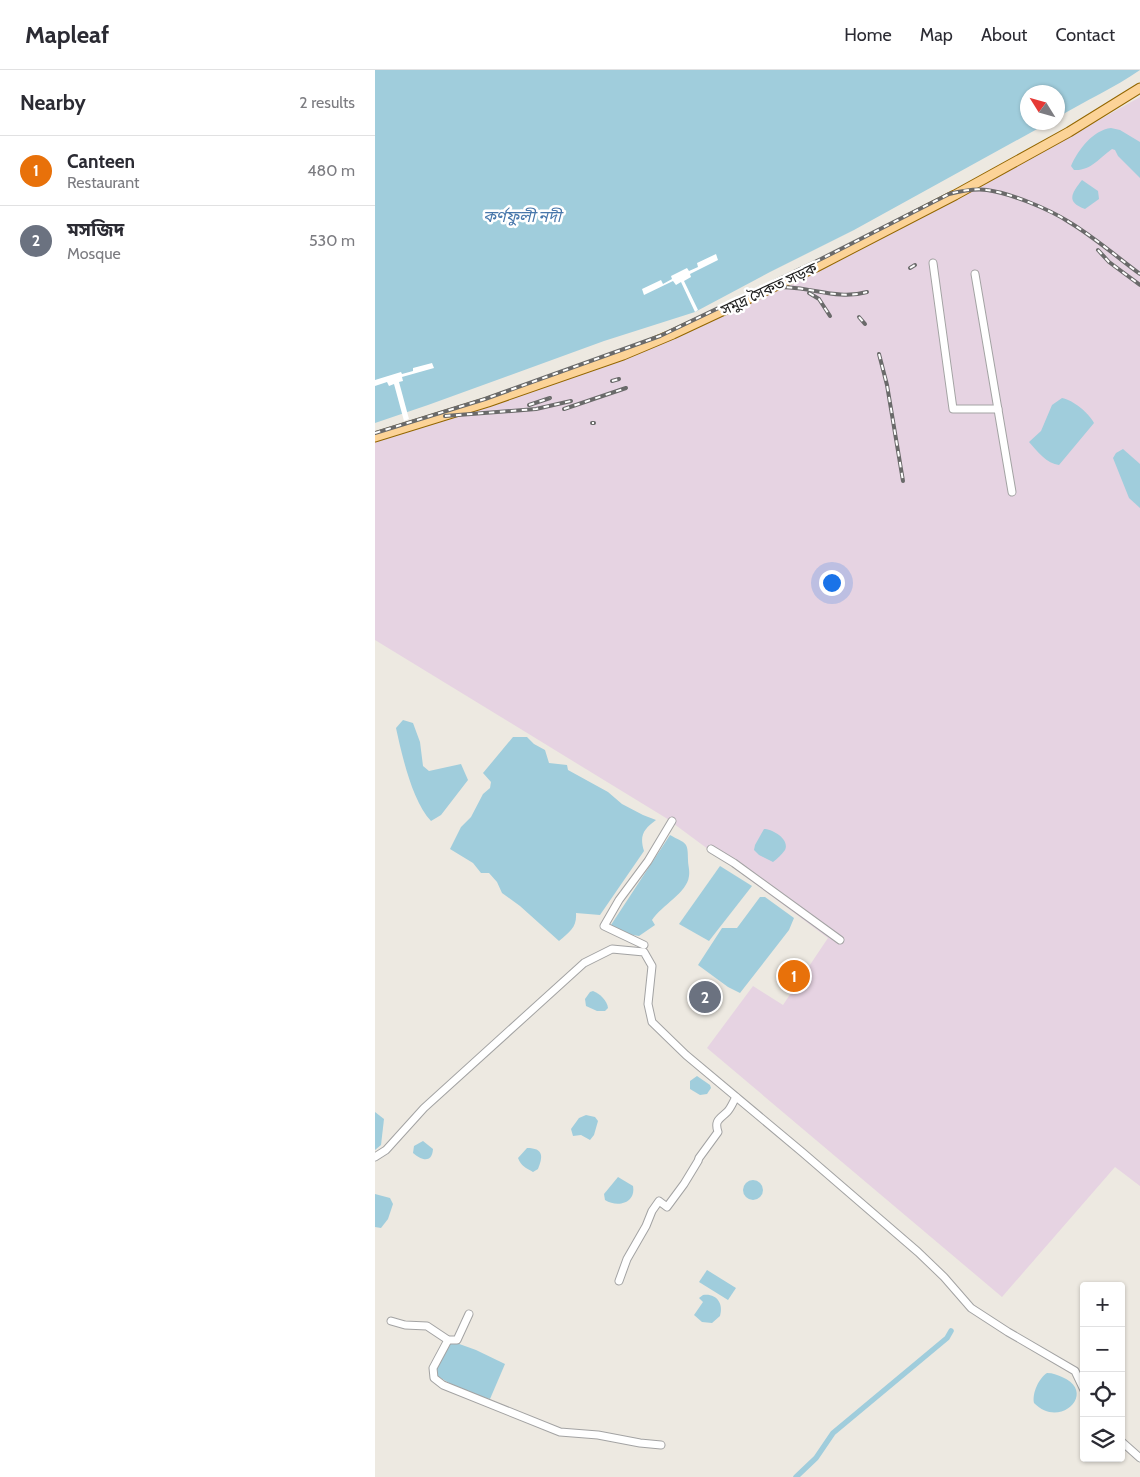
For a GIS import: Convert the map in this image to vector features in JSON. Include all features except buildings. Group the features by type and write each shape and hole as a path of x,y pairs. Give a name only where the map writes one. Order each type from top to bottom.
{"main road":[{"name":"সমুদ্র সৈকত সড়ক","path":"375,437 488,402 623,356 673,334 817,267 955,195 1069,132 1140,88"}],"street":[{"path":"933,263 953,409 998,409"},
{"path":"975,274 1012,492"},
{"path":"644,944 604,926 619,900 648,861 672,821"},
{"path":"711,849 734,863 840,940"},
{"path":"375,1157 387,1150 425,1108 584,963 612,949 644,952 652,966 648,1004 652,1022 686,1055 803,1152 918,1252 944,1277 971,1308 1007,1332 1075,1371 1080,1382"},
{"path":"619,1281 627,1259 652,1212 659,1201 667,1206 685,1184 699,1158 718,1132 717,1120 728,1111 736,1097"},
{"path":"391,1321 405,1325 427,1326 448,1340 457,1340 469,1314"},
{"path":"448,1340 433,1368 434,1378 443,1385 560,1432 598,1435 661,1445"},
{"path":"1125,1445 1140,1458"}],"shaded area":[{"path":"1140,97 1140,1186 1115,1167 1002,1297 707,1048 753,986 783,1005 828,938 666,818 375,640 375,440 640,350 1026,161"}],"water":[{"name":"কর্ণফুলী নদী","path":"375,70 1140,70 1065,113 1065,85 1020,85 1020,130 1035,130 854,230 695,312 604,341 375,423"},
{"path":"1111,128 1120,130 1140,142 1140,178 1112,149 1090,166 1074,170 1071,166 1092,137"},
{"path":"1082,180 1098,191 1099,199 1085,209 1075,203 1072,197"},
{"path":"1062,398 1071,401 1080,408 1094,423 1059,465 1046,460 1029,442 1041,431 1052,405"},
{"path":"1123,449 1140,464 1140,508 1129,498 1113,458 1116,453"},
{"path":"403,720 413,723 420,742 423,766 429,771 461,764 468,780 441,815 431,821 418,802 405,764 396,728"},
{"path":"513,737 527,737 534,744 545,750 549,763 567,765 568,770 608,792 622,804 656,820 648,826 642,837 644,851 600,915 576,913 572,929 559,941 520,906 502,893 497,882 489,873 481,873 473,863 450,849 461,827 471,817 483,794 490,788 491,782 483,773"},
{"path":"764,829 779,835 785,842 785,850 773,862 759,855 754,850"},
{"path":"670,835 687,846 689,876 687,882 684,888 656,914 652,920 655,925 639,936 627,934 611,925"},
{"path":"720,866 752,886 709,941 679,924"},
{"path":"760,897 765,897 794,918 789,930 740,993 728,987 698,965 722,928 737,928"},
{"path":"593,991 605,1000 608,1008 605,1011 597,1011 586,1006 585,999"},
{"path":"697,1076 710,1085 711,1088 707,1094 700,1095 690,1089 690,1081"},
{"path":"375,1112 384,1119 381,1145 375,1150"},
{"path":"586,1115 595,1117 598,1121 594,1135 590,1140 581,1135 573,1136 571,1129 579,1118"},
{"path":"423,1141 433,1149 431,1157 428,1159 423,1159 413,1153 414,1146"},
{"path":"527,1148 533,1148 541,1154 538,1169 533,1172 522,1165 518,1158"},
{"path":"618,1177 633,1186 633,1192 629,1200 615,1204 605,1200 604,1194"},
{"path":"753,1180 760,1183 763,1190 760,1197 753,1200 746,1197 743,1190 746,1183"},
{"path":"375,1194 390,1198 393,1204 388,1219 381,1228 375,1227"},
{"path":"707,1270 736,1288 728,1300 699,1282"},
{"path":"703,1295 715,1297 720,1303 720,1316 712,1323 702,1322 694,1315 703,1302 699,1298"},
{"path":"451,1341 476,1350 505,1364 490,1399 461,1390 434,1374 441,1357"},
{"path":"1047,1373 1062,1377 1072,1384 1076,1391 1076,1399 1064,1411 1044,1410 1034,1403 1037,1386 1041,1378"}],"pier":[{"path":"716,254 718,260 690,274 691,277 684,281 698,310 695,312 681,282 676,285 673,281 644,295 642,289 661,280 663,284 672,279 671,276 687,268 689,271 698,267 697,263"},
{"path":"432,363 434,368 402,377 403,381 399,382 409,419 404,421 394,384 389,386 387,382 375,386 375,380 401,372 402,374 413,371 413,368"}],"waterway":[{"path":"796,1477 816,1458 833,1433 947,1338 951,1331"}],"railway":[{"path":"375,433 485,399 660,336 821,259 949,194 958,192 977,189 987,190 1018,198 1040,207 1078,228 1140,274"},
{"path":"1098,250 1109,262 1140,285"},
{"path":"910,268 915,265"},
{"path":"765,290 790,288 841,294 867,292"},
{"path":"809,293 819,299 830,316"},
{"path":"859,317 865,324"},
{"path":"879,354 887,385 903,481"},
{"path":"612,381 619,379"},
{"path":"564,409 626,388"},
{"path":"529,405 550,398"},
{"path":"445,416 536,409 571,401"}],"place":[{"name":"Canteen","path":"794,976"},
{"name":"মসজিদ","path":"705,997"}]}
